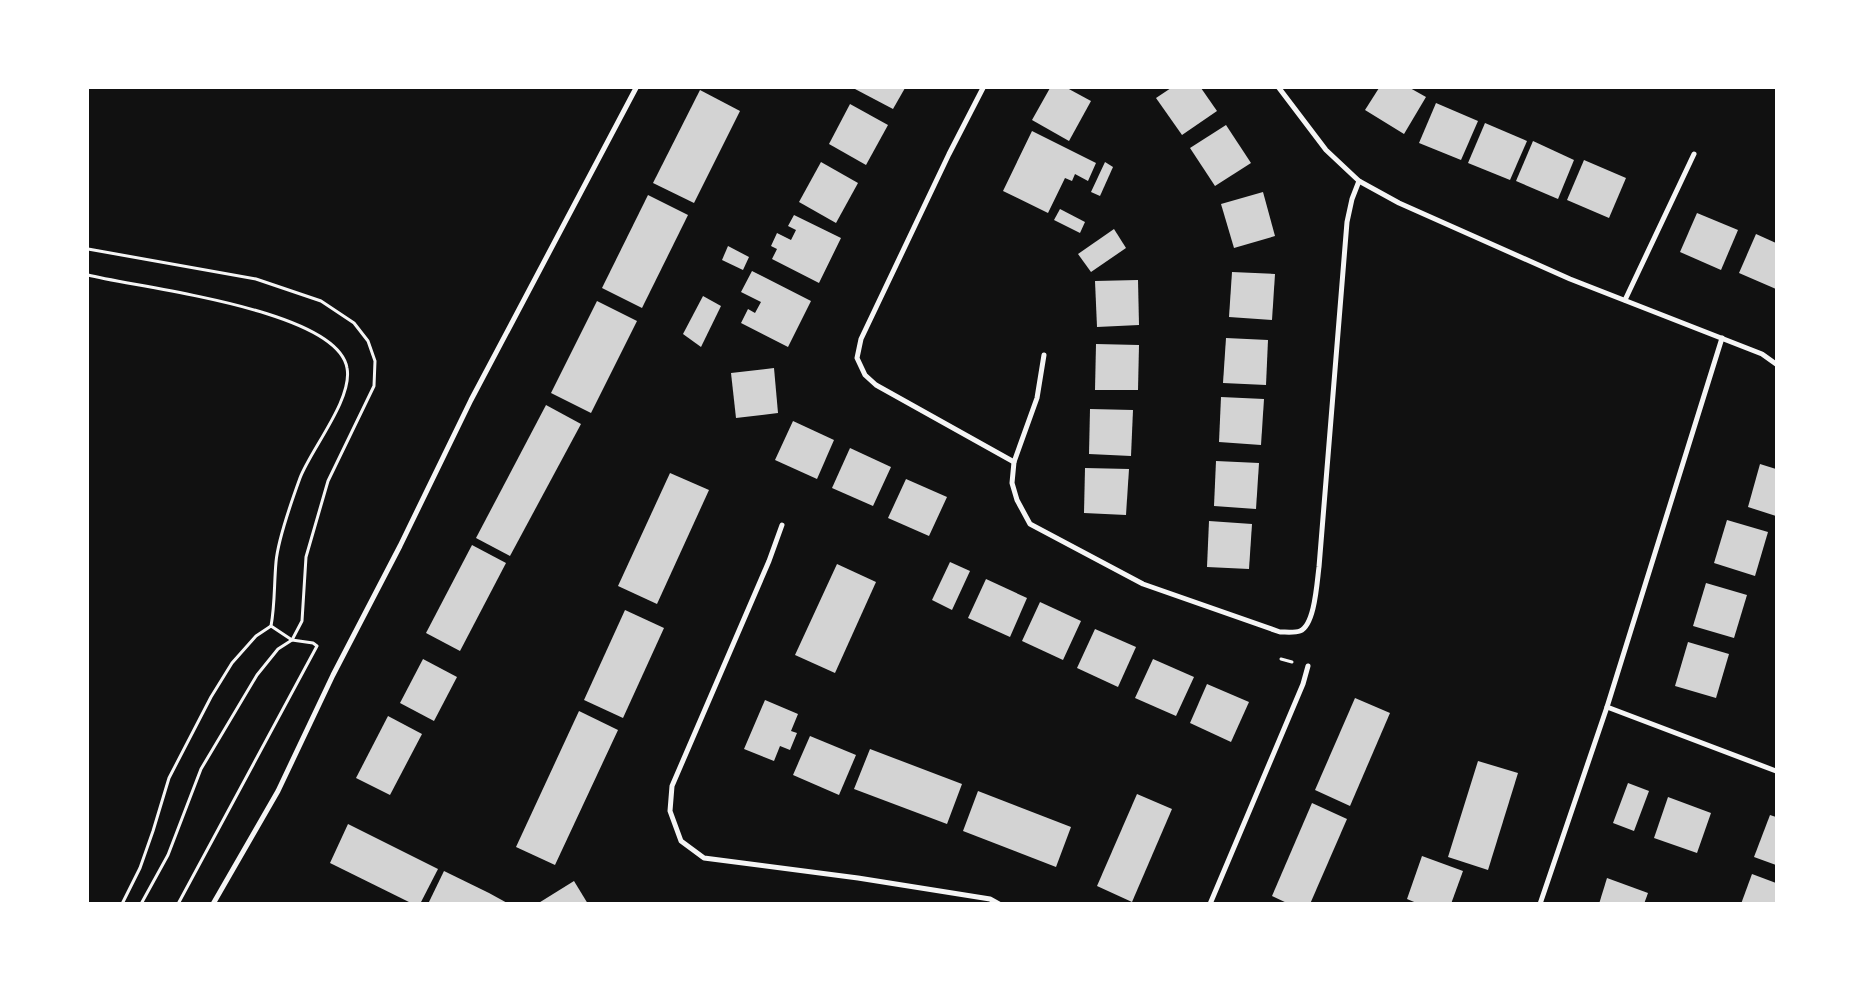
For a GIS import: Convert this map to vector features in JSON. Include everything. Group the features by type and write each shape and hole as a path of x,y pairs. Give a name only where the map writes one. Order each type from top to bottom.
{"street":[{"path":"213,904 278,791 333,675 400,546 471,400 636,88"},
{"path":"983,88 949,154 861,339 857,358 864,375 887,393 1014,462"},
{"path":"1279,88 1326,150 1359,181 1399,203 1570,279 1762,354 1776,364"},
{"path":"1625,300 1694,154"},
{"path":"1044,355 1037,398 1014,462 1012,483 1017,500 1030,524 1143,584 1280,632 1300,630 1306,626 1312,615 1319,567 1347,222 1352,199 1359,181"},
{"path":"1540,904 1607,707 1722,338"},
{"path":"782,525 769,562 672,786 670,811 681,841 704,858 858,878 990,899 999,904"},
{"path":"1210,904 1303,684 1308,666"},
{"path":"1607,707 1776,771"}],"path":[{"path":"88,249 256,279 322,301 354,323 368,341 375,361 374,386 328,481 306,557 302,621 292,640 278,649 257,675 201,768 168,855 140,904"},
{"path":"88,275 234,304 281,318 315,332 339,349 347,368 346,388 332,419 300,477 285,524 276,561 275,608 271,626 256,636 232,663 211,697 169,778 140,868 122,904"},
{"path":"178,904 317,646 313,643 292,640 271,626"}],"building":[{"path":"856,88 905,88 893,109"},
{"path":"1050,88 1067,88 1091,101 1069,141 1032,120"},
{"path":"1171,88 1201,88 1217,111 1182,135 1156,98"},
{"path":"1379,88 1410,88 1426,97 1404,134 1365,110"},
{"path":"700,90 740,111 694,203 653,183"},
{"path":"1436,103 1478,121 1461,160 1419,143"},
{"path":"850,104 888,125 866,165 829,144"},
{"path":"1485,123 1527,141 1510,180 1468,163"},
{"path":"1226,125 1251,163 1215,186 1190,148"},
{"path":"1032,131 1096,163 1088,181 1075,174 1072,181 1065,178 1048,213 1003,191"},
{"path":"1533,141 1574,160 1558,199 1516,181"},
{"path":"1584,160 1626,178 1609,218 1567,200"},
{"path":"821,162 858,183 836,223 799,202"},
{"path":"1105,162 1113,167 1100,196 1091,192"},
{"path":"1263,192 1275,236 1234,248 1221,204"},
{"path":"648,195 688,215 642,308 602,288"},
{"path":"1060,209 1085,222 1080,233 1054,220"},
{"path":"1697,213 1738,230 1721,270 1680,252"},
{"path":"794,215 841,238 819,283 772,259 777,249 771,246 777,233 791,240 796,230 788,226"},
{"path":"1114,229 1126,248 1091,272 1078,254"},
{"path":"1756,234 1776,243 1776,289 1739,273"},
{"path":"728,246 749,257 743,270 722,260"},
{"path":"752,271 811,301 788,347 741,323 748,309 755,313 761,302 741,292"},
{"path":"1232,272 1275,274 1272,320 1229,317"},
{"path":"1138,280 1139,325 1097,327 1095,281"},
{"path":"703,296 721,306 701,347 683,334"},
{"path":"597,301 637,321 591,413 551,393"},
{"path":"1226,338 1268,340 1266,385 1223,383"},
{"path":"1096,344 1139,345 1138,390 1095,390"},
{"path":"774,368 778,413 736,418 731,373"},
{"path":"1221,397 1264,399 1261,445 1219,442"},
{"path":"546,405 581,424 510,556 476,538"},
{"path":"1090,409 1133,410 1131,456 1089,454"},
{"path":"793,421 834,440 817,479 775,460"},
{"path":"850,448 891,467 873,506 832,488"},
{"path":"1216,461 1259,463 1256,509 1214,506"},
{"path":"1760,464 1776,469 1776,516 1748,507"},
{"path":"1085,468 1129,469 1126,515 1084,513"},
{"path":"670,473 709,490 657,604 618,586"},
{"path":"906,479 947,497 929,536 888,518"},
{"path":"1727,520 1768,532 1755,576 1714,563"},
{"path":"1209,521 1252,524 1249,569 1207,567"},
{"path":"472,545 506,563 460,651 426,633"},
{"path":"950,562 970,571 952,610 932,600"},
{"path":"837,564 876,582 835,673 795,655"},
{"path":"986,579 1027,598 1010,637 968,618"},
{"path":"1706,583 1747,595 1734,638 1693,626"},
{"path":"1040,602 1081,621 1063,660 1022,641"},
{"path":"625,610 664,628 623,718 584,700"},
{"path":"1095,629 1136,647 1118,687 1077,668"},
{"path":"1688,642 1729,654 1716,698 1675,686"},
{"path":"423,659 457,677 434,721 400,703"},
{"path":"1153,659 1194,677 1176,716 1135,698"},
{"path":"1207,684 1249,702 1231,742 1190,723"},
{"path":"1355,698 1390,713 1350,806 1315,790"},
{"path":"765,700 798,714 791,731 797,733 790,750 780,746 774,761 744,749"},
{"path":"579,711 618,730 555,865 516,847"},
{"path":"388,716 422,734 390,795 356,778"},
{"path":"810,736 856,755 839,795 793,775"},
{"path":"870,749 962,784 947,824 854,789"},
{"path":"1478,761 1518,773 1488,870 1448,857"},
{"path":"1628,783 1649,791 1634,831 1613,823"},
{"path":"978,791 1071,827 1056,867 963,831"},
{"path":"1137,794 1172,809 1132,902 1097,886"},
{"path":"1668,797 1711,813 1697,853 1654,838"},
{"path":"1312,803 1347,819 1310,904 1289,904 1272,896"},
{"path":"1770,815 1776,817 1776,865 1754,857"},
{"path":"348,824 438,869 420,904 413,904 330,863"},
{"path":"1422,856 1463,871 1451,904 1419,904 1407,899"},
{"path":"444,871 489,893 509,904 428,904"},
{"path":"1752,874 1776,883 1776,904 1741,904"},
{"path":"1607,878 1648,893 1644,904 1599,904"},
{"path":"574,881 588,904 537,904"}]}
